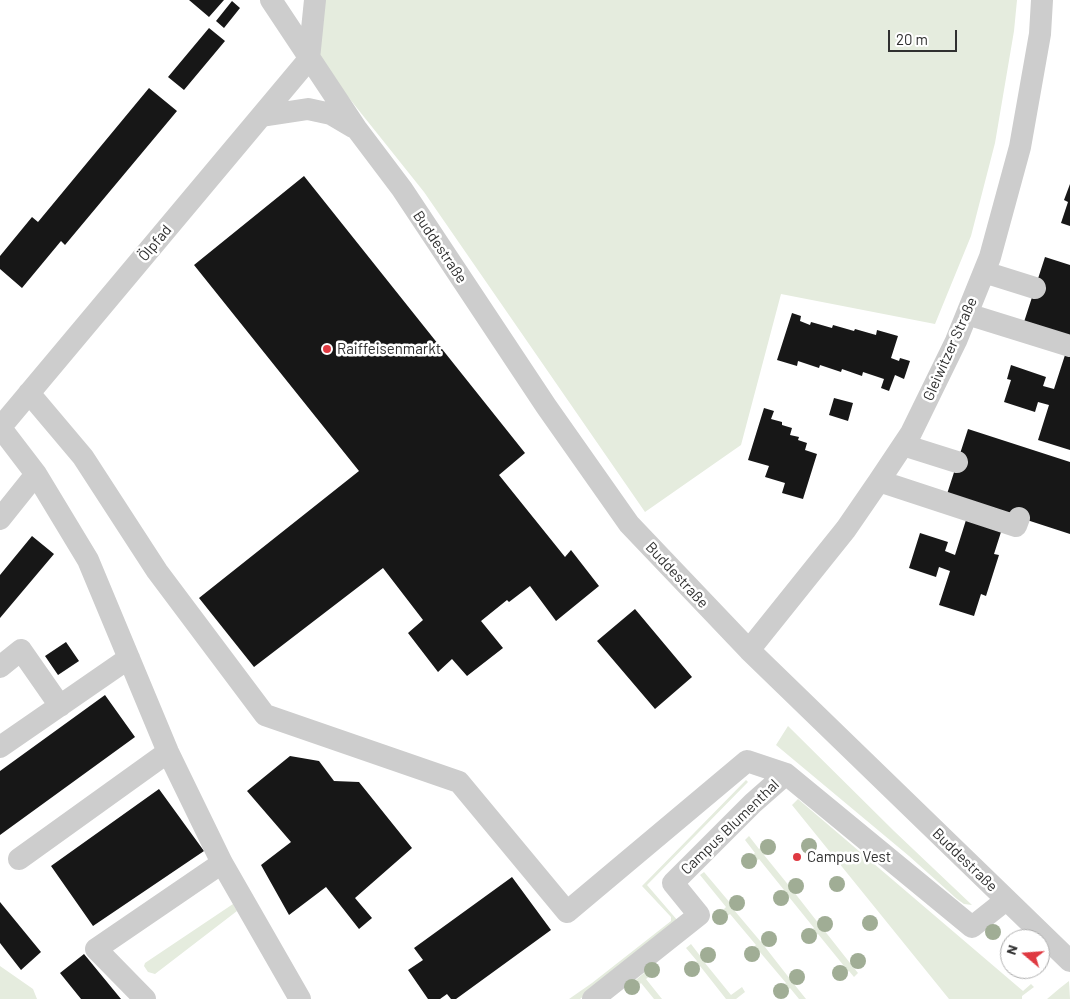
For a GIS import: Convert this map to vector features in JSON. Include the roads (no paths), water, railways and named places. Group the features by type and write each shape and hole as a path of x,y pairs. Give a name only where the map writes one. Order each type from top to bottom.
{"street":[{"name":"Buddestraße","path":"271,0 356,128 402,189 546,406 629,524 749,650 1070,961"},
{"path":"309,59 314,0"},
{"name":"Gleiwitzer Straße","path":"749,650 846,529 879,481 911,433 956,341 990,257 1020,147 1040,34 1042,0"},
{"name":"Ölpfad","path":"1,425 309,59"},
{"name":"Buddestraße","path":"262,116 308,108 331,114 356,128"},
{"path":"984,272 1035,288"},
{"path":"967,314 1070,346"},
{"path":"29,394 83,457 157,571 265,715 459,782 567,912 747,761 786,774 972,927 1006,900"},
{"path":"1,425 36,474 88,560 168,752 222,863 300,999"},
{"path":"903,445 957,462"},
{"path":"0,519 36,474"},
{"path":"879,481 1016,526 1019,518"},
{"path":"0,667 22,650 60,706"},
{"path":"0,748 129,658"},
{"path":"19,859 168,752"},
{"name":"Campus Blumenthal","path":"592,999 699,915 673,883 752,803 786,774"},
{"path":"145,999 96,949 222,863"}],"place":[{"name":"Raiffeisenmarkt","path":"327,349"},
{"name":"Campus Vest","path":"797,857"}]}
